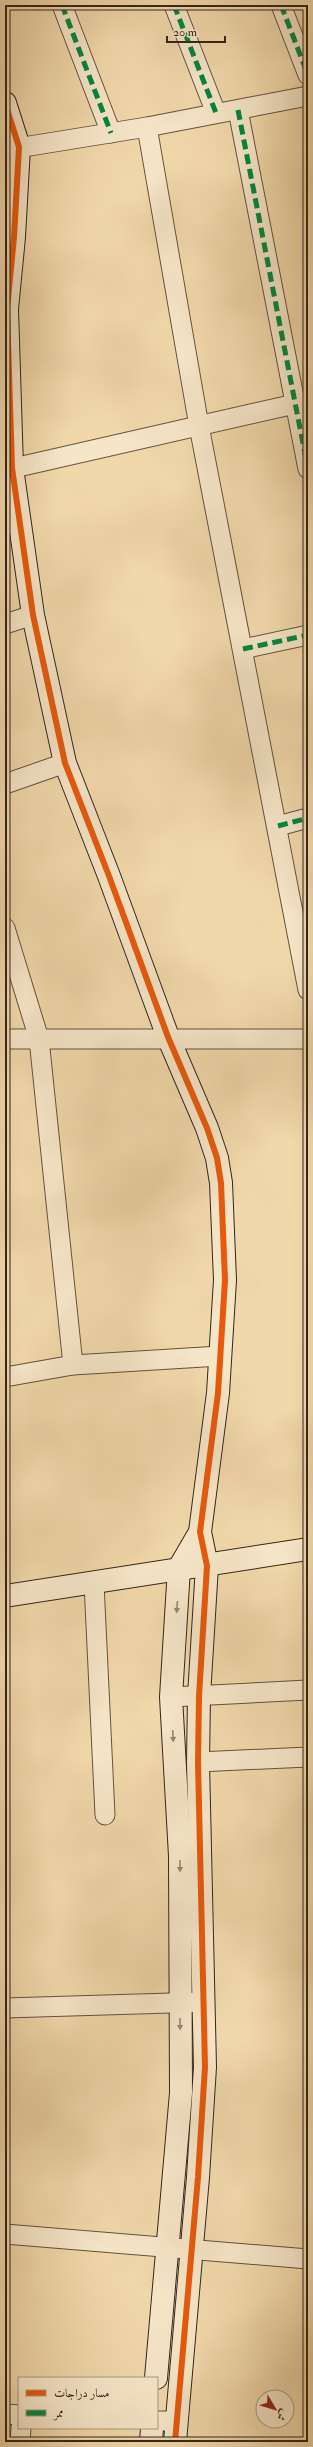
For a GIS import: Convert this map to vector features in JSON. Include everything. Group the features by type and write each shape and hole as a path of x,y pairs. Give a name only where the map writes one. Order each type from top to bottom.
{"street":[{"path":"62,5 111,133"},
{"path":"174,5 216,113"},
{"path":"281,5 308,75"},
{"path":"12,148 146,127 308,96"},
{"path":"5,103 12,148 14,237 6,309 8,469 33,615 65,763 109,876 168,1038 188,1082 217,1158 221,1183 226,1280 218,1393 200,1532 207,1566 199,1696 198,1762 205,2067 192,2251 170,2428"},
{"path":"238,110 301,402 308,469"},
{"path":"146,127 199,426 278,826 308,990"},
{"path":"8,469 301,402"},
{"path":"5,624 33,615"},
{"path":"243,649 308,635"},
{"path":"5,784 65,763"},
{"path":"278,826 308,818"},
{"path":"5,928 39,1039 73,1365"},
{"path":"5,1038 308,1039"},
{"path":"5,1377 73,1365 220,1356"},
{"path":"156,2377 181,2093 179,2002 180,1856 171,1697 179,1568 200,1532"},
{"path":"5,1596 94,1583 179,1568 207,1566 308,1549"},
{"path":"94,1583 105,1814"},
{"path":"171,1697 308,1690"},
{"path":"198,1762 308,1757"},
{"path":"5,2008 204,2002"},
{"path":"5,2234 192,2251 308,2259"},
{"path":"5,2414 18,2415"},
{"path":"20,2442 21,2429"},
{"path":"151,2442 152,2429"}],"marked path":[{"path":"62,5 111,133"},
{"path":"174,5 216,113"},
{"path":"281,5 308,75"},
{"path":"238,110 308,469"},
{"path":"243,649 308,635"},
{"path":"278,826 308,818"}],"cycle path":[{"path":"5,103 19,147 14,237 7,309 12,468 33,615 65,763 109,876 168,1037 207,1128 217,1158 221,1183 225,1280 218,1393 200,1532 207,1566 199,1696 198,1762 205,2067 198,2177 175,2442"}]}
